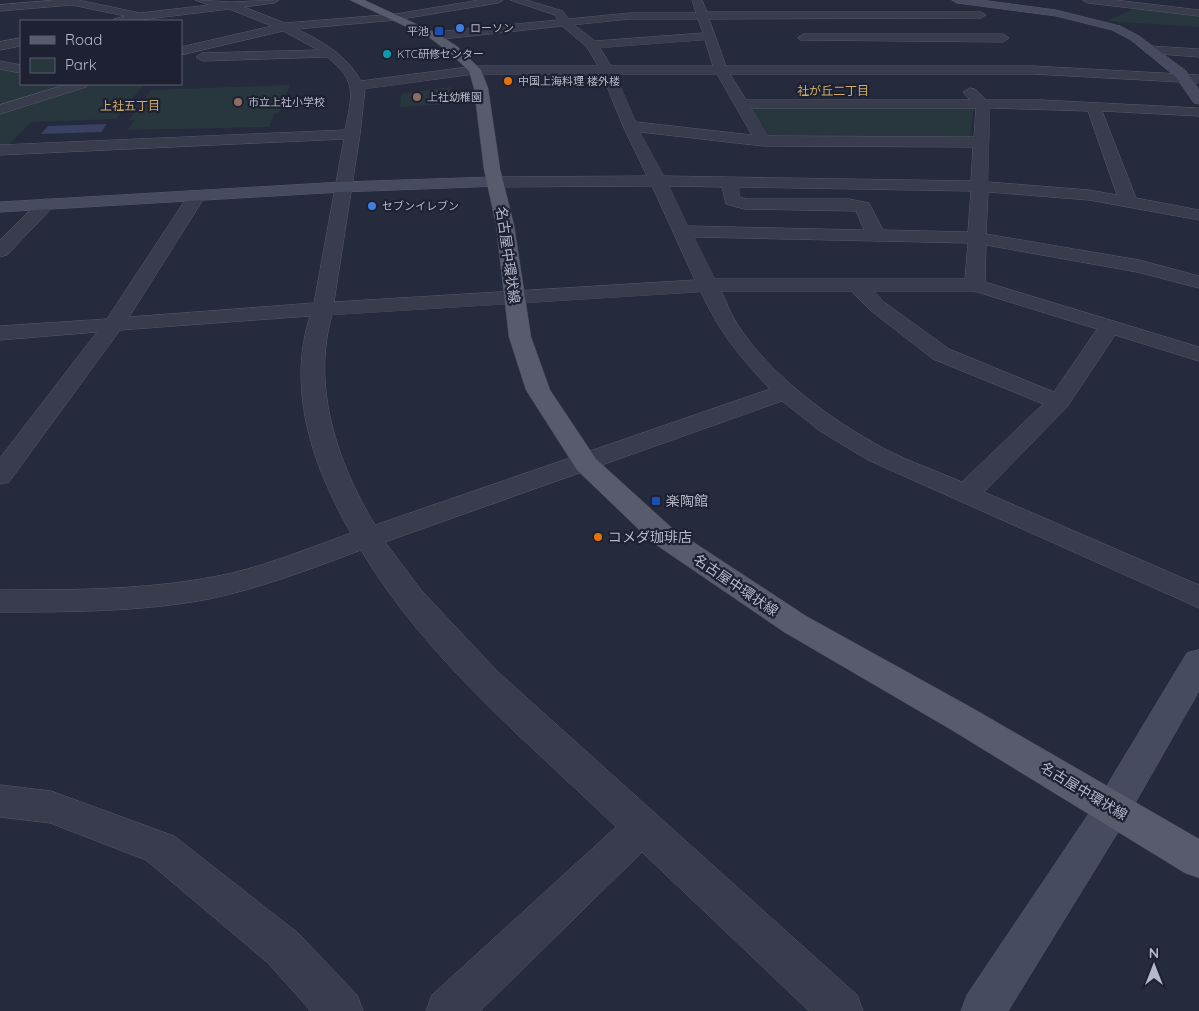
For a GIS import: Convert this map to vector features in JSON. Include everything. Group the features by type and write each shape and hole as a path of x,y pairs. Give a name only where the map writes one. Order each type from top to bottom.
{"main road":[{"path":"355,0 434,36 454,50 475,70"},
{"name":"名古屋中環状線","path":"475,70 481,88 494,182 498,188 506,225 520,337 538,390 586,464 662,535 795,624 1113,808 1199,860"}],"street":[{"path":"61,0 90,4 146,19"},
{"path":"90,4 109,0"},
{"path":"200,0 230,5 319,45 345,65 357,86 359,94 353,134 342,187 323,309 314,342 315,376 326,451 342,489 368,537 398,585 421,612 517,712 841,1011"},
{"path":"132,20 274,0"},
{"path":"184,45 200,45 284,28 396,18 498,0"},
{"path":"515,0 559,13 565,23 592,45 607,71 630,126 726,323 746,350 785,392 829,426 877,455 1199,597"},
{"path":"536,6 548,0"},
{"path":"697,0 721,70 763,141"},
{"path":"804,38 1006,41 965,0"},
{"path":"965,0 1056,12 1101,24 1128,34 1192,79 1199,100"},
{"path":"1088,0 1199,13"},
{"path":"786,1 791,15 823,70"},
{"path":"0,8 74,2"},
{"path":"628,3 623,7 630,16"},
{"path":"475,4 526,28"},
{"path":"434,36 630,16 982,15"},
{"path":"1101,24 1135,24"},
{"path":"592,45 709,36"},
{"path":"0,46 20,42"},
{"path":"1150,50 1199,53"},
{"path":"182,58 330,53"},
{"path":"1021,58 1033,70"},
{"path":"0,65 20,69"},
{"path":"357,86 475,70 1033,70 1192,79"},
{"path":"950,70 982,104 979,142 980,186 975,285"},
{"path":"0,110 78,85"},
{"path":"740,104 982,104 1093,106 1199,112"},
{"path":"1093,106 1128,201"},
{"path":"630,126 763,141 979,142"},
{"path":"0,150 353,134"},
{"path":"0,207 342,187 494,182 658,181 980,186 1033,189 1128,201 1199,215"},
{"path":"730,182 732,200 744,204 849,204 863,207 876,236"},
{"path":"0,476 114,324 197,195"},
{"path":"0,252 46,204"},
{"path":"682,231 978,238 1139,266 1199,282"},
{"path":"0,332 514,296 709,285 975,285 1199,354"},
{"path":"856,285 877,306 941,354 1059,402"},
{"path":"965,495 1059,402 1110,326"},
{"path":"0,601 119,601 208,588 266,574 368,537 586,464 785,392"},
{"path":"0,442 26,441"},
{"path":"983,1011 1113,808 1199,662"},
{"path":"0,801 51,807 160,848 283,948 341,1011"},
{"path":"448,1011 642,827"}],"green space":[{"path":"1136,8 1199,14 1199,27 1106,21"},
{"path":"0,68 20,72 20,85 69,85 0,107"},
{"path":"86,85 143,85 116,119 31,122 7,146 0,146 0,113"},
{"path":"290,85 279,113 274,114 269,127 127,130 135,120 129,120 151,90"},
{"path":"451,87 456,104 400,107 401,94"},
{"path":"750,108 974,108 970,139 770,137"}],"water":[{"path":"107,124 101,132 41,134 48,126"}],"place":[{"name":"ローソン","path":"460,28"},
{"name":"平池","path":"439,31"},
{"name":"KTC研修センター","path":"387,54"},
{"name":"中国上海料理 楼外楼","path":"508,81"},
{"name":"上社幼稚園","path":"417,97"},
{"name":"市立上社小学校","path":"238,102"},
{"name":"セブンイレブン","path":"372,206"},
{"name":"楽陶館","path":"656,501"},
{"name":"コメダ珈琲店","path":"598,537"}],"district":[{"name":"社が丘二丁目","path":"833,90"},
{"name":"上社五丁目","path":"130,105"}]}
